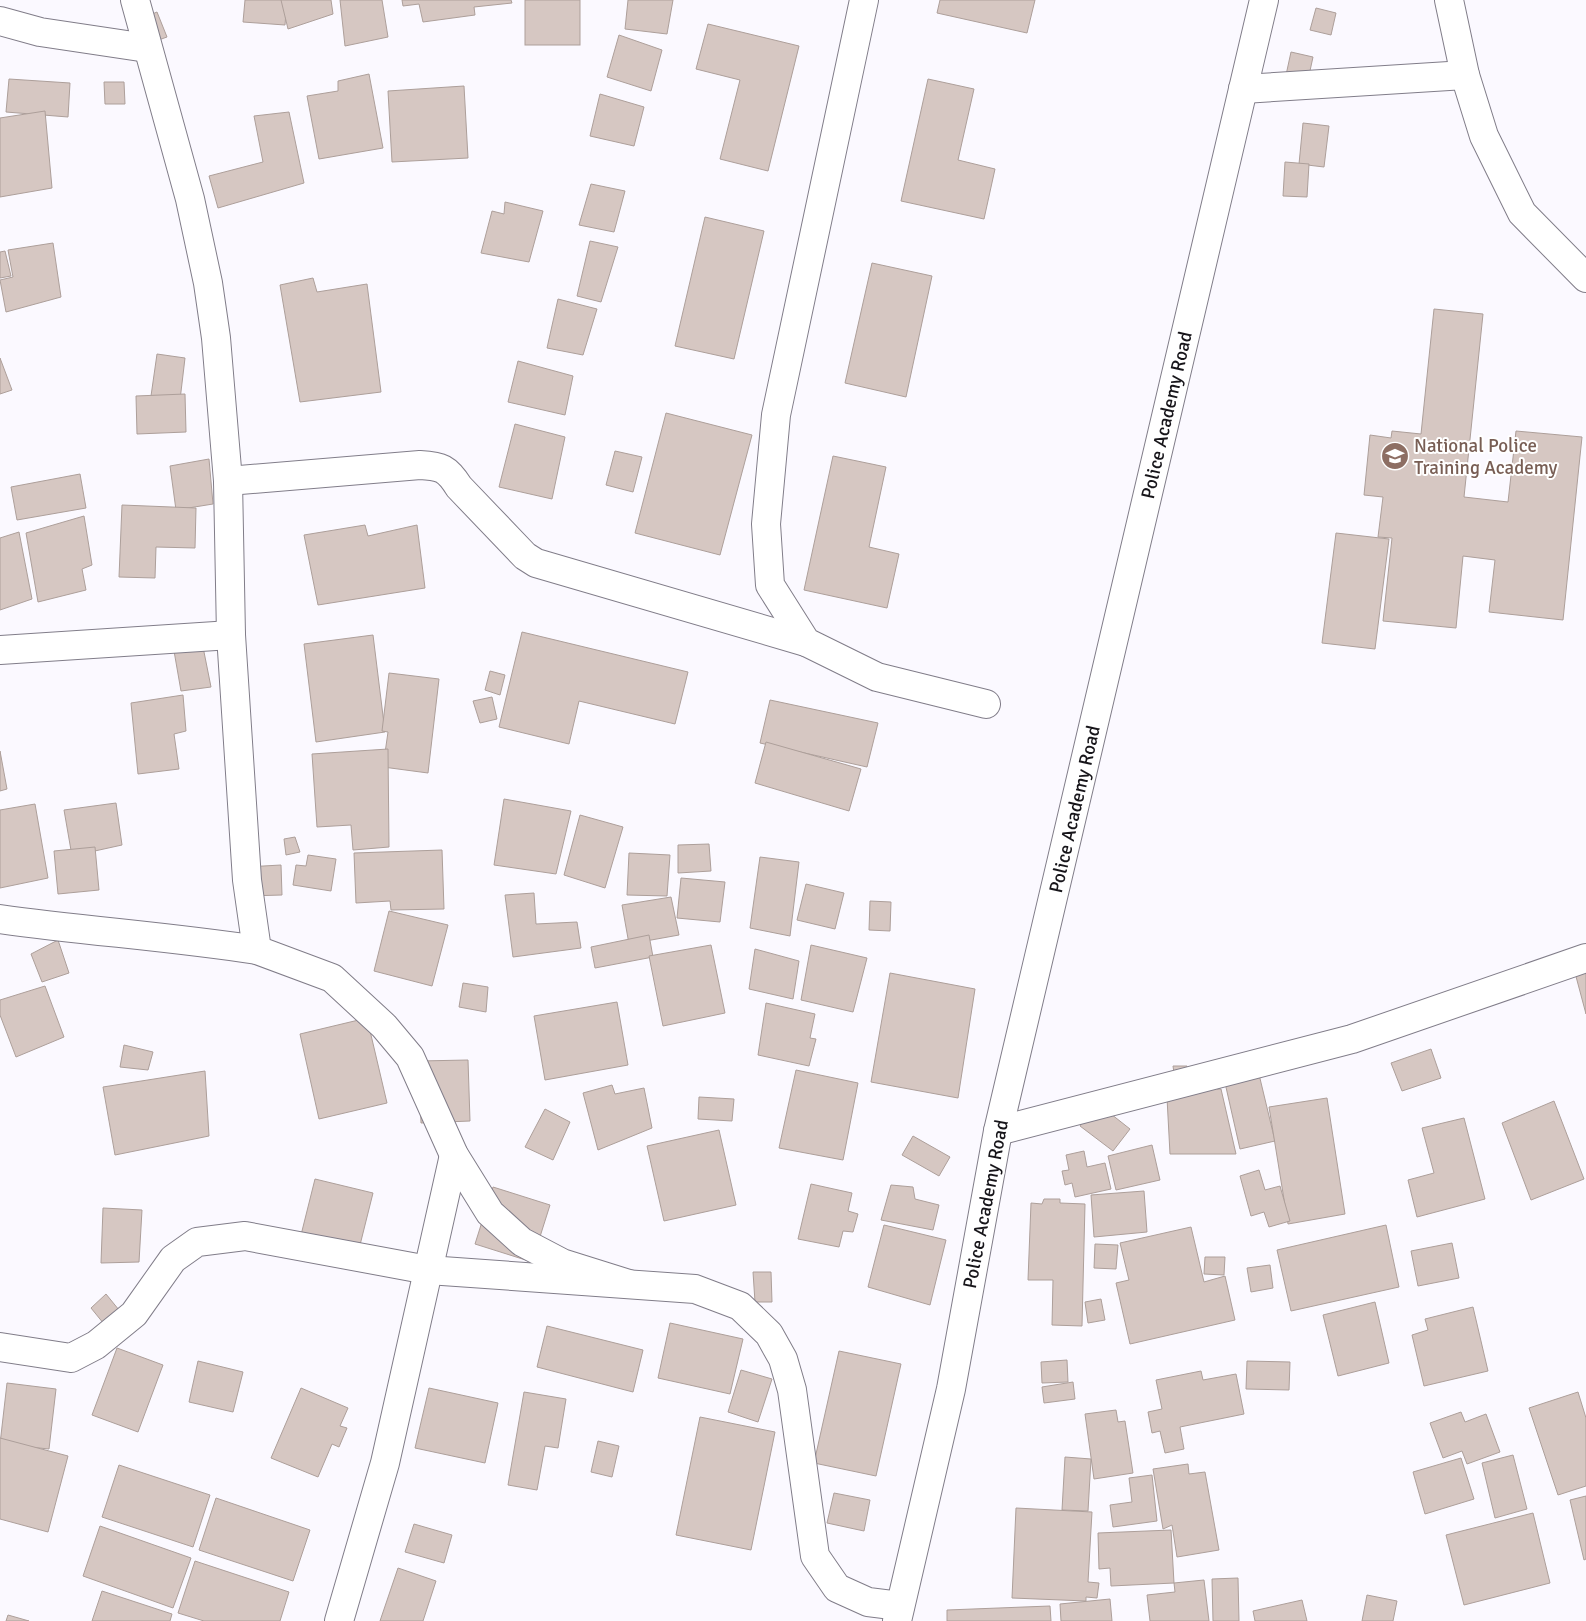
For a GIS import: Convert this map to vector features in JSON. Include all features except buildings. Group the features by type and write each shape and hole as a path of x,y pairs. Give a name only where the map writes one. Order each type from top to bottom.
{"street":[{"path":"135,0 190,199 208,284 216,338 228,481 231,635 247,880 257,950"},
{"path":"806,642 770,585 766,524 776,415 864,0"},
{"name":"Police Academy Road","path":"899,1614 951,1389 998,1131 1264,0"},
{"path":"1449,0 1465,74 1484,136 1522,213 1586,278"},
{"path":"0,22 40,32 147,48"},
{"path":"1243,89 1465,74"},
{"path":"228,481 420,465 438,466 450,474 458,487 525,556 536,563 806,642 877,677 986,704"},
{"path":"0,650 231,635"},
{"path":"0,919 59,928 204,942 257,950 332,978 384,1026 410,1057 454,1155 490,1214 522,1242 562,1263 629,1284"},
{"path":"998,1131 1352,1038 1586,958"},
{"path":"339,1621 385,1463 454,1155"},
{"path":"0,1347 71,1358 96,1346 134,1314 173,1259 197,1242 245,1236 428,1270 695,1289 740,1306 770,1334 783,1359 792,1390 814,1556 837,1588 899,1614"}],"place":[{"name":"National Police Training Academy","path":"1395,456"}]}
